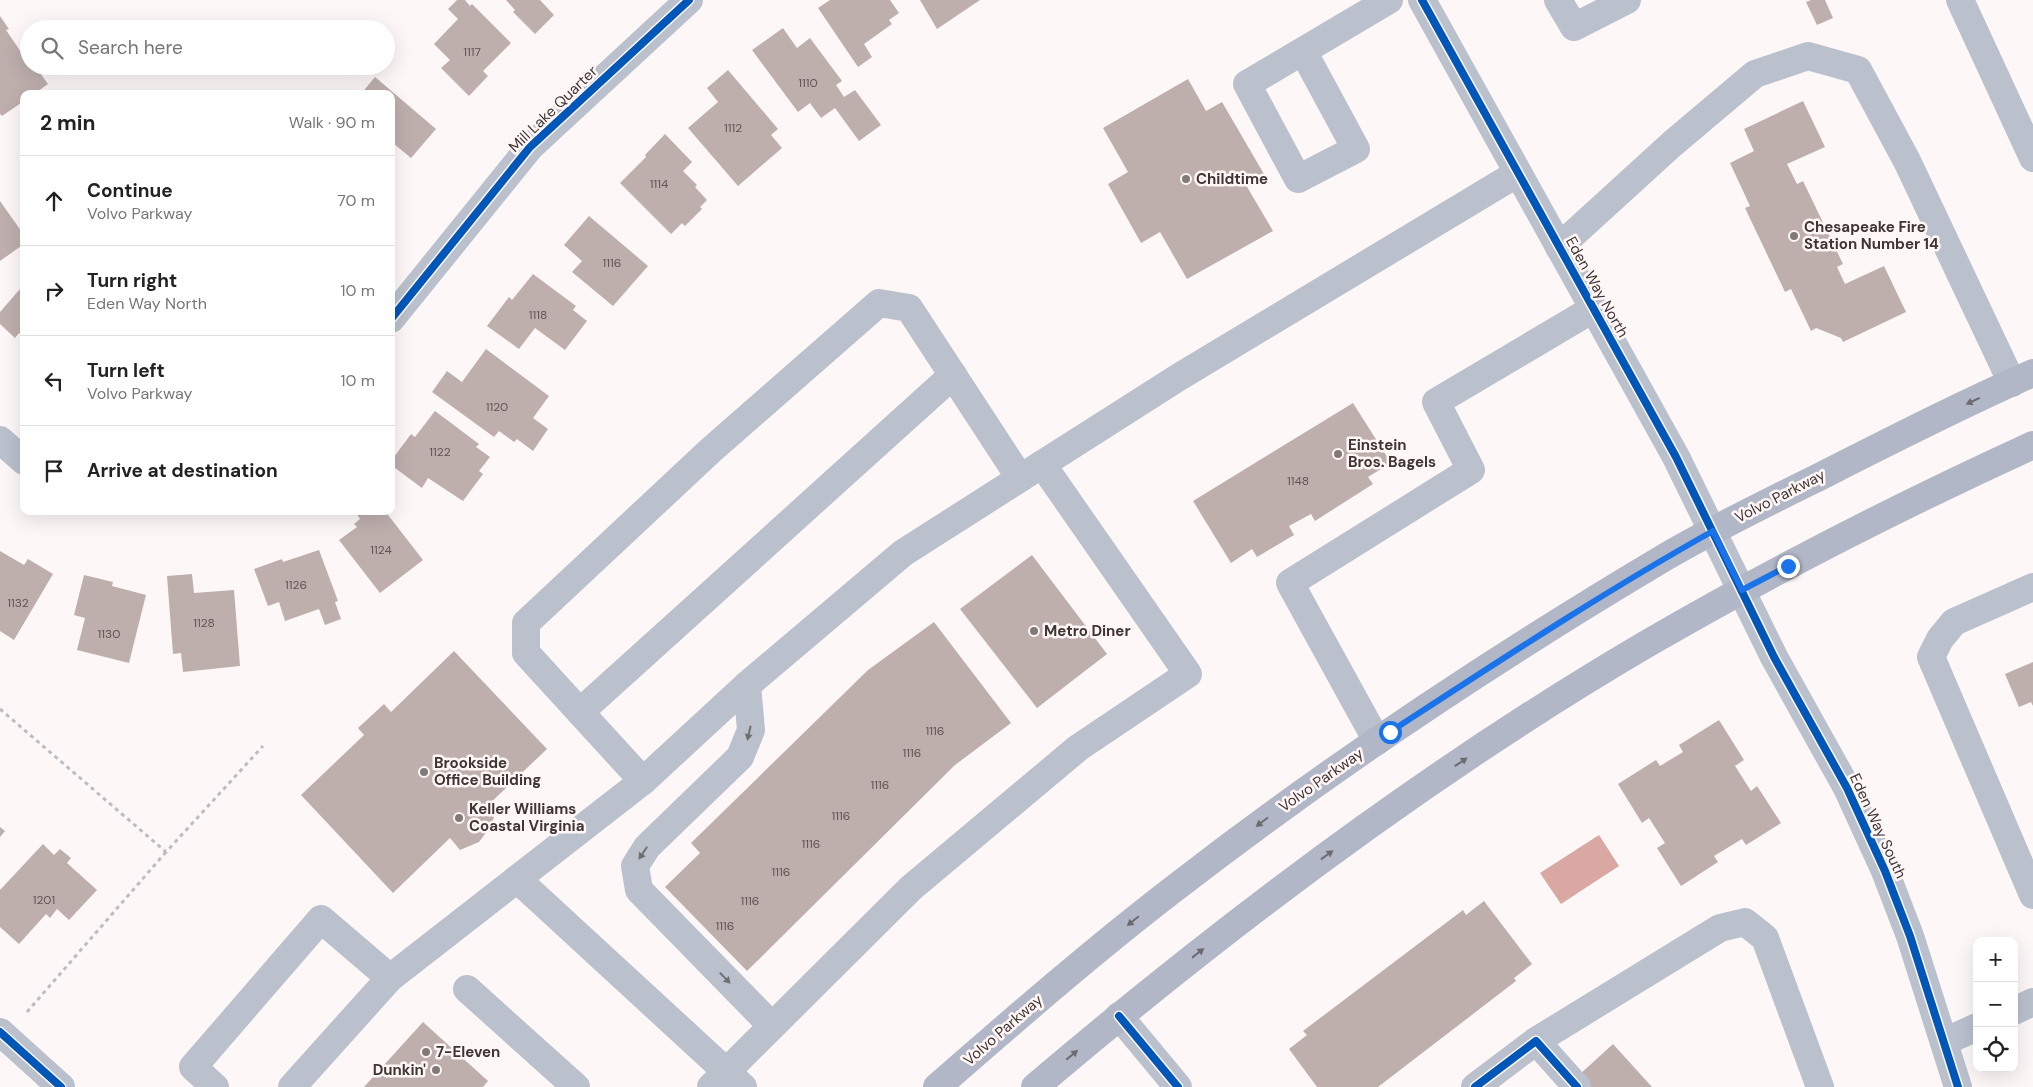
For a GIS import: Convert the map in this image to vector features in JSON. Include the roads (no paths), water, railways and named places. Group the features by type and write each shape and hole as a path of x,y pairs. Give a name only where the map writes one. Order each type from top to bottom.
{"main road":[{"name":"Volvo Parkway","path":"937,1087 1019,1015 1172,889 1280,809 1377,741 1500,660 1667,556 1761,505 1899,436 2022,378"},
{"path":"1035,1087 1119,1016 1264,901 1441,775 1568,691 1742,590 1959,479 2033,446"}],"street":[{"name":"Mill Lake Quarter","path":"395,314 530,147 689,0"},
{"path":"1303,51 1356,149 1298,179 1247,84 1389,0"},
{"name":"Eden Way North","path":"1422,0 1676,457 1742,590"},
{"path":"1558,0 1574,27 1627,0"},
{"path":"1960,0 2033,158"},
{"path":"1559,247 1672,144 1755,74 1808,56 1858,70 2022,378"},
{"path":"292,1087 390,978 643,781 748,685 903,554 1179,377 1518,173"},
{"path":"517,879 726,1082 772,1026 911,888 1078,748 1188,674 1031,471 953,375 909,308 880,303 711,450 526,623 526,653 643,781"},
{"path":"1377,741 1290,583 1472,470 1436,402 1593,309"},
{"path":"580,712 953,375"},
{"path":"0,440 20,458"},
{"path":"2033,587 1954,622 1940,639 1932,657 2033,896"},
{"name":"Eden Way South","path":"1742,590 1774,657 1847,788 1885,871 1910,936 1944,1042 1956,1087"},
{"path":"748,685 751,730 740,758 647,846 635,866 639,890 772,1026"},
{"path":"215,1087 193,1067 321,919 390,978"},
{"path":"1475,1087 1536,1041 1720,928 1745,922 1765,938 1820,1087"},
{"path":"467,989 576,1087"},
{"path":"2018,1009 2033,1002"},
{"path":"1119,1016 1178,1087"},
{"path":"1944,1042 1973,1030"},
{"path":"0,1032 61,1087"},
{"path":"1536,1041 1577,1087"}],"place":[{"name":"Childtime","path":"1186,179"},
{"name":"Chesapeake Fire Station Number 14","path":"1794,236"},
{"name":"Einstein Bros. Bagels","path":"1338,454"},
{"name":"Metro Diner","path":"1034,631"},
{"name":"Brookside Office Building","path":"424,772"},
{"name":"Keller Williams Coastal Virginia","path":"459,818"},
{"name":"7-Eleven","path":"426,1052"},
{"name":"Dunkin'","path":"436,1070"}]}
